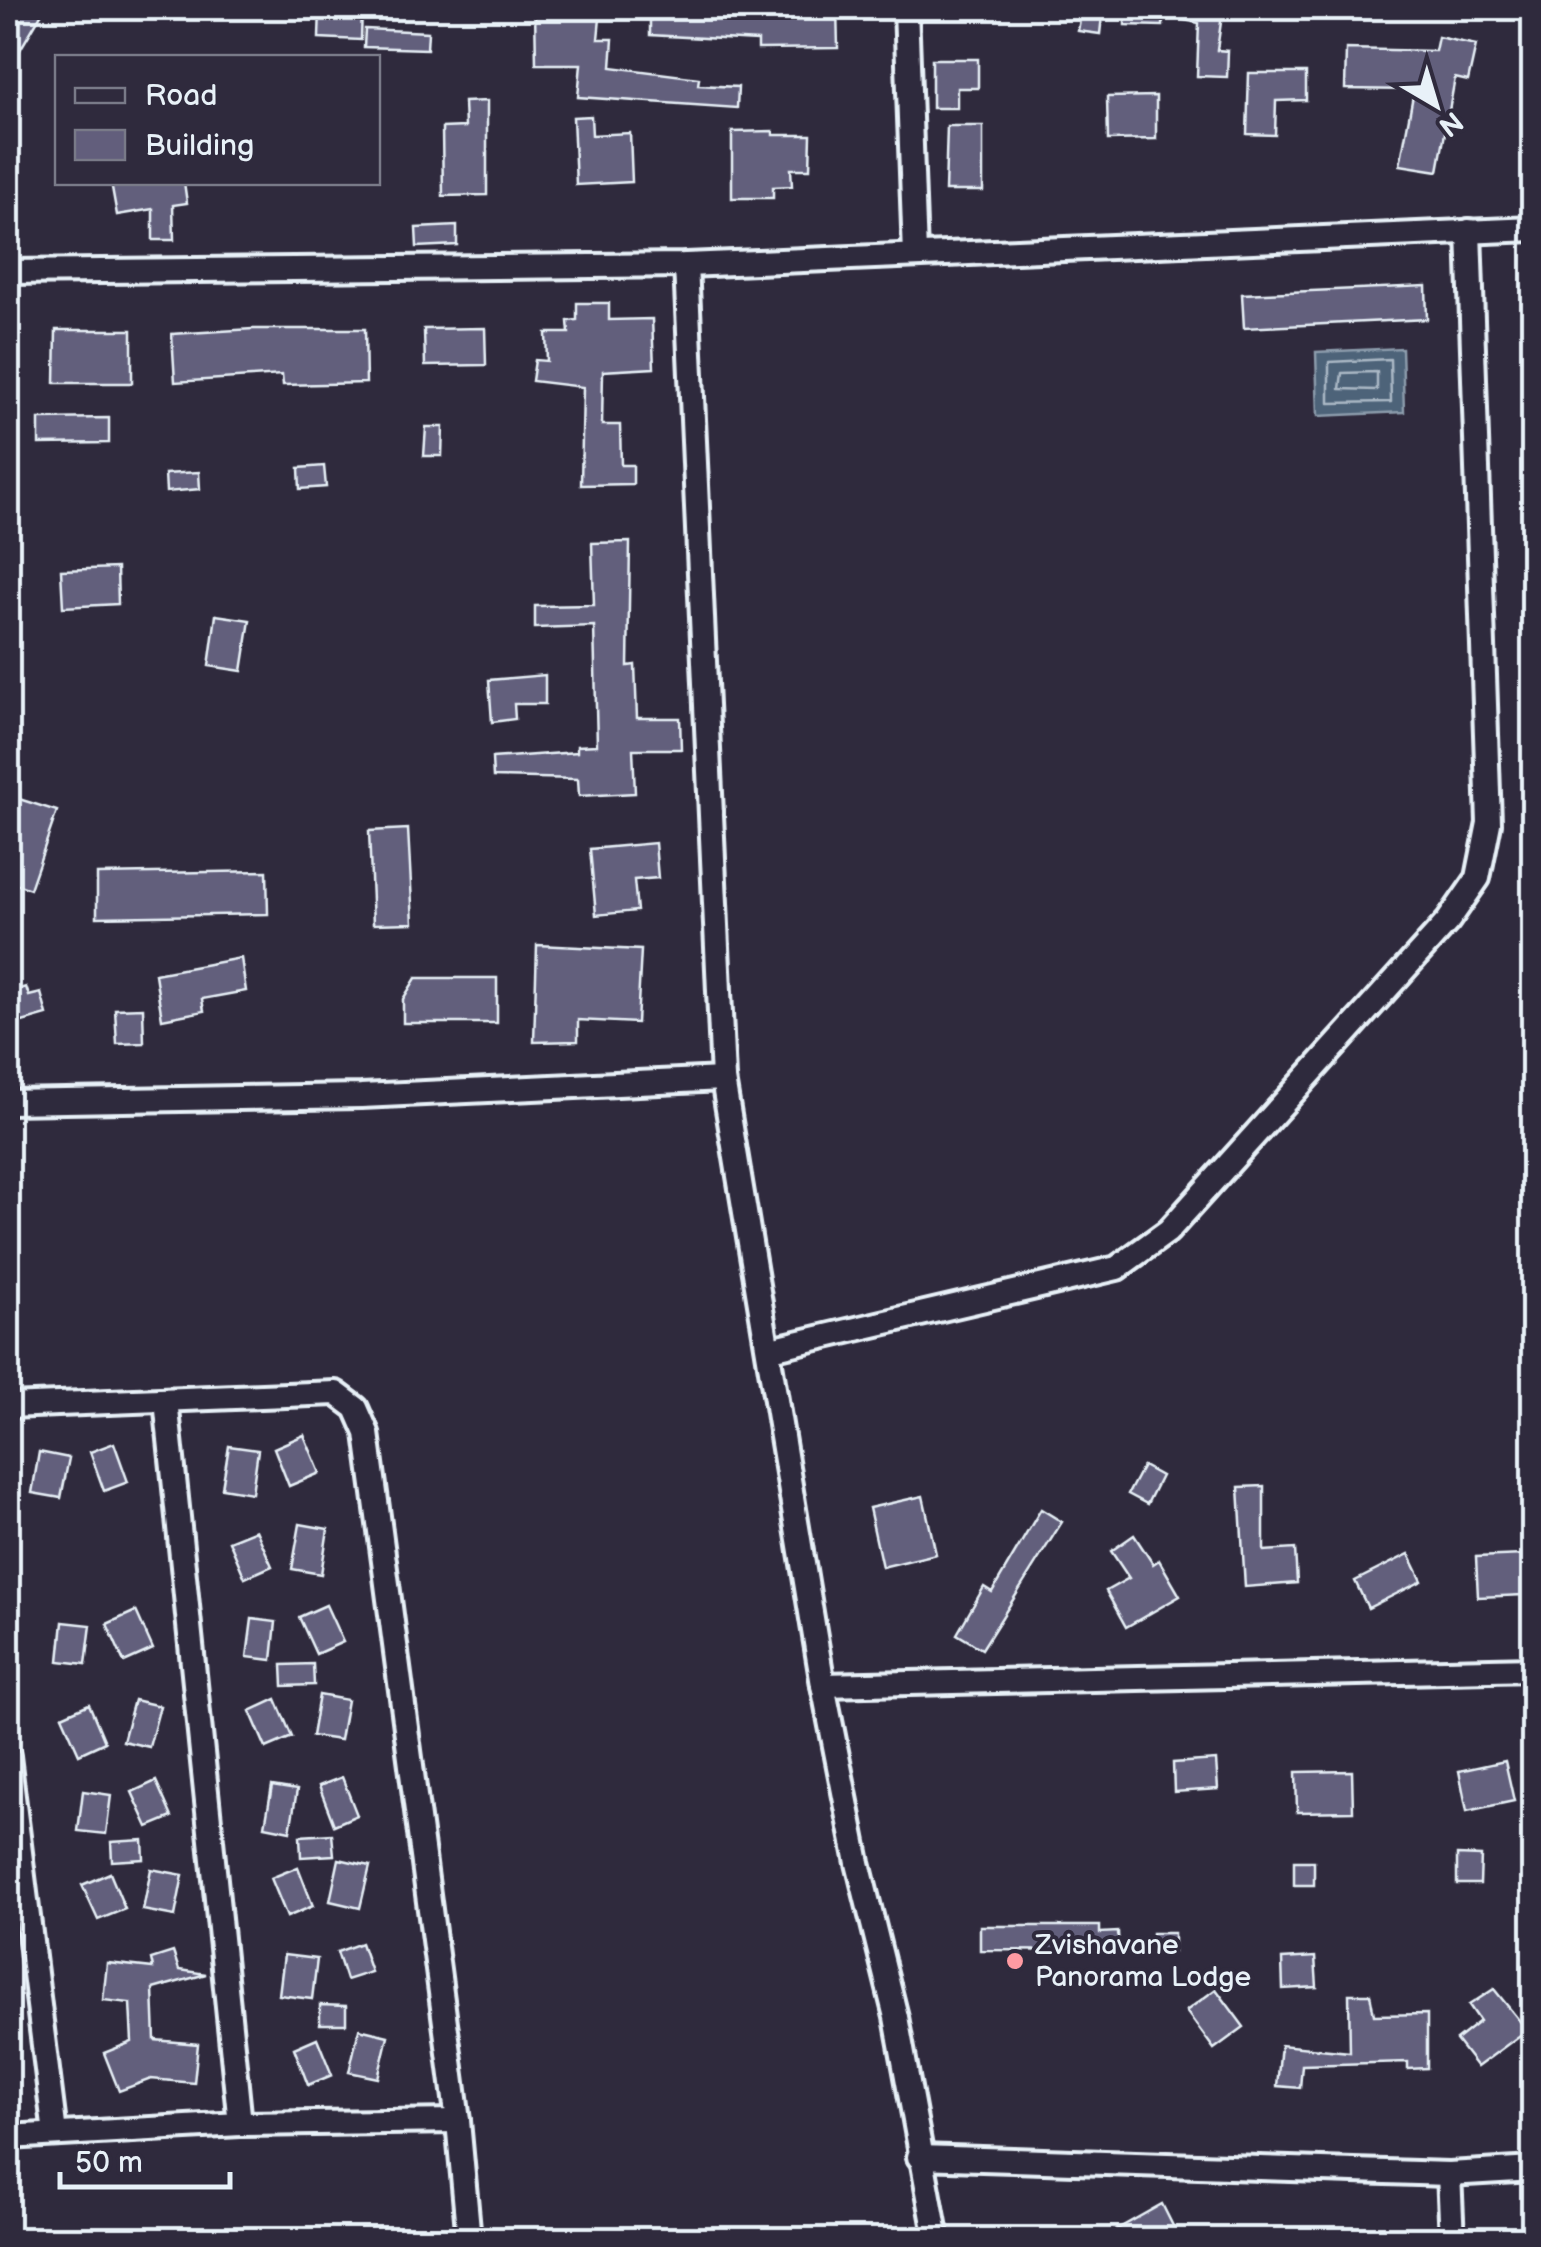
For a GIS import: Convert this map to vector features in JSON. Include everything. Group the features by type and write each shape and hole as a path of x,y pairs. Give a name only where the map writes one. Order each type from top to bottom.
{"street":[{"path":"906,8 915,255"},
{"path":"8,272 686,265 1534,228"},
{"path":"771,1349 1116,1268 1168,1231 1448,921 1478,878 1489,822 1469,230"},
{"path":"686,265 722,1080 771,1349 823,1685 858,1862 896,2017 937,2240"},
{"path":"8,1102 362,1096 722,1080"},
{"path":"8,1406 336,1393 356,1408 368,1433 458,2121 468,2240"},
{"path":"166,1400 240,2124"},
{"path":"823,1685 1534,1669"},
{"path":"8,1756 55,2134"},
{"path":"8,2137 240,2124 458,2121"},
{"path":"920,2157 1449,2174 1534,2169"},
{"path":"1449,2174 1452,2240"}],"water":[{"path":"1402,348 1404,412 1318,416 1316,352"}],"building":[{"path":"8,8 45,8 8,70"},
{"path":"320,8 362,8 361,40 319,38"},
{"path":"535,8 601,8 598,39 613,39 611,67 699,78 698,85 738,87 737,108 578,97 581,64 536,64"},
{"path":"650,8 837,9 838,48 758,49 758,41 650,35"},
{"path":"1125,8 1164,8 1163,26 1125,25"},
{"path":"1164,8 1223,8 1217,50 1228,51 1227,77 1197,76 1199,23 1164,16"},
{"path":"1081,13 1102,16 1100,34 1078,31"},
{"path":"365,29 428,32 427,49 364,47"},
{"path":"1438,37 1476,45 1468,81 1455,78 1438,171 1400,165 1414,90 1345,89 1346,49 1435,51"},
{"path":"932,59 978,59 978,88 957,88 957,108 932,108"},
{"path":"1249,73 1306,73 1306,100 1276,101 1275,135 1247,134"},
{"path":"1156,96 1156,139 1108,140 1107,97"},
{"path":"487,101 487,195 443,196 442,128 465,127 464,102"},
{"path":"591,116 592,135 630,133 632,182 576,185 573,117"},
{"path":"947,126 983,126 983,191 945,191"},
{"path":"773,131 773,135 811,135 810,169 791,169 792,186 773,187 773,198 732,198 732,132"},
{"path":"112,185 184,185 187,203 173,205 174,240 153,240 153,209 117,215"},
{"path":"457,226 457,245 417,247 416,228"},
{"path":"1426,286 1427,319 1244,328 1242,294"},
{"path":"577,303 609,303 609,320 652,319 654,368 603,371 602,425 620,425 621,465 633,465 633,484 581,485 583,387 532,381 535,360 547,361 546,333 569,333 568,321 577,320"},
{"path":"485,328 486,365 425,366 424,329"},
{"path":"365,329 366,383 283,385 282,375 175,382 172,334"},
{"path":"56,330 132,330 132,383 55,383"},
{"path":"109,418 109,443 39,444 39,419"},
{"path":"426,427 443,427 442,456 424,456"},
{"path":"324,466 326,487 300,489 299,468"},
{"path":"199,472 200,489 166,492 165,474"},
{"path":"630,542 628,666 635,665 637,718 680,718 681,749 633,749 635,793 579,796 578,779 493,777 492,758 577,752 577,746 597,745 594,626 535,628 535,606 594,605 592,543"},
{"path":"117,568 118,604 63,607 61,570"},
{"path":"216,615 250,620 242,671 209,666"},
{"path":"545,675 545,704 514,704 515,719 492,722 489,680"},
{"path":"19,799 57,811 30,889 8,881 8,833"},
{"path":"408,829 413,923 373,924 369,831"},
{"path":"655,843 658,878 634,880 637,911 596,915 590,849"},
{"path":"267,871 268,914 97,917 97,874"},
{"path":"537,945 641,950 637,1023 578,1020 578,1041 534,1042"},
{"path":"241,958 246,991 202,999 204,1011 162,1019 155,974"},
{"path":"416,978 497,978 497,1023 403,1023 403,999"},
{"path":"26,987 29,996 41,993 47,1015 8,1026 8,992"},
{"path":"143,1008 144,1043 117,1044 115,1009"},
{"path":"304,1435 320,1473 289,1486 274,1448"},
{"path":"114,1443 128,1482 104,1491 90,1452"},
{"path":"229,1446 258,1450 252,1493 222,1488"},
{"path":"39,1452 69,1458 61,1498 32,1493"},
{"path":"1143,1466 1161,1476 1147,1504 1128,1494"},
{"path":"1264,1486 1264,1551 1295,1549 1297,1583 1245,1587 1239,1487"},
{"path":"923,1496 936,1554 882,1567 869,1508"},
{"path":"1041,1509 1062,1522 982,1649 957,1634 984,1587 992,1592"},
{"path":"300,1524 328,1529 321,1574 292,1569"},
{"path":"256,1530 272,1566 245,1578 229,1541"},
{"path":"1134,1535 1153,1564 1159,1560 1180,1596 1126,1627 1106,1591 1129,1578 1111,1551"},
{"path":"1409,1554 1422,1581 1368,1608 1355,1581"},
{"path":"1523,1555 1524,1595 1478,1597 1476,1557"},
{"path":"326,1605 343,1642 316,1654 299,1617"},
{"path":"136,1611 153,1649 124,1662 107,1624"},
{"path":"252,1619 276,1622 272,1660 247,1657"},
{"path":"63,1622 91,1625 86,1664 59,1661"},
{"path":"313,1664 314,1685 283,1686 282,1665"},
{"path":"319,1695 347,1700 340,1740 312,1736"},
{"path":"276,1699 292,1737 266,1748 250,1711"},
{"path":"134,1700 160,1706 149,1747 123,1741"},
{"path":"89,1704 105,1742 79,1754 62,1716"},
{"path":"1216,1760 1218,1789 1174,1792 1173,1763"},
{"path":"1505,1761 1514,1801 1467,1811 1459,1771"},
{"path":"1352,1771 1353,1811 1297,1812 1296,1772"},
{"path":"342,1777 357,1815 334,1825 319,1786"},
{"path":"156,1781 172,1817 148,1827 132,1792"},
{"path":"272,1786 297,1790 290,1831 265,1826"},
{"path":"83,1791 111,1795 106,1834 78,1831"},
{"path":"332,1834 334,1855 301,1857 300,1836"},
{"path":"143,1840 144,1859 112,1861 111,1842"},
{"path":"1457,1855 1481,1856 1480,1884 1457,1884"},
{"path":"339,1859 370,1866 360,1908 330,1901"},
{"path":"1294,1861 1314,1861 1314,1885 1294,1885"},
{"path":"298,1867 313,1906 287,1917 271,1878"},
{"path":"151,1869 183,1875 175,1916 143,1910"},
{"path":"110,1873 125,1909 98,1920 82,1885"},
{"path":"980,1926 1100,1926 1100,1933 1118,1932 1119,1951 980,1950"},
{"path":"1152,1933 1174,1933 1174,1952 1152,1952"},
{"path":"361,1943 371,1972 346,1980 337,1952"},
{"path":"173,1952 179,1970 206,1974 153,1989 155,2040 198,2044 194,2083 151,2079 119,2091 104,2053 132,2042 130,2003 103,2000 107,1963 153,1968 151,1959"},
{"path":"284,1955 317,1959 312,1999 279,1995"},
{"path":"1315,1957 1317,1987 1283,1989 1282,1959"},
{"path":"1216,1989 1244,2027 1214,2049 1186,2011"},
{"path":"1494,1989 1527,2030 1477,2067 1456,2040 1480,2021 1469,2005"},
{"path":"1349,1994 1370,1994 1374,2015 1427,2014 1427,2068 1408,2069 1408,2062 1302,2065 1300,2088 1277,2086 1281,2045 1350,2052"},
{"path":"320,2005 346,2006 346,2024 320,2024"},
{"path":"359,2029 388,2036 378,2078 349,2072"},
{"path":"317,2038 332,2075 308,2085 294,2048"},
{"path":"1162,2204 1180,2240 1098,2240"}],"place":[{"name":"Zvishavane Panorama Lodge","path":"1015,1961"}]}
